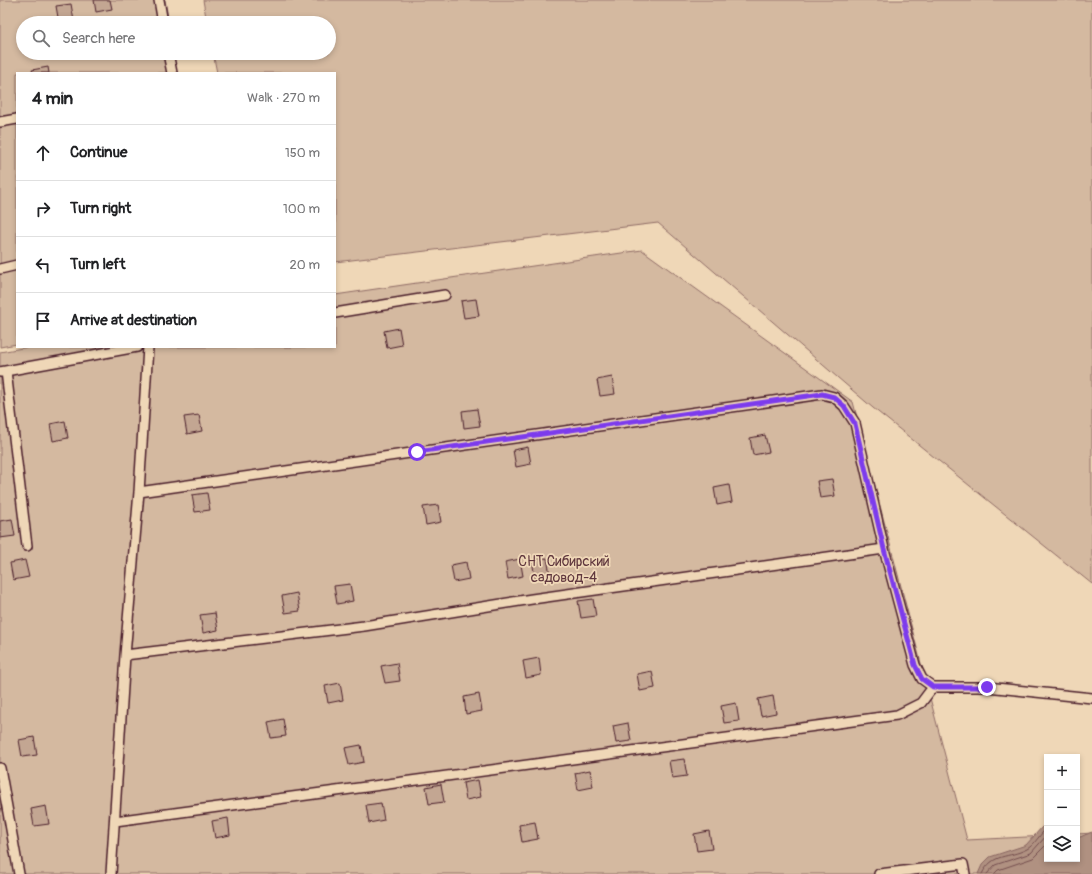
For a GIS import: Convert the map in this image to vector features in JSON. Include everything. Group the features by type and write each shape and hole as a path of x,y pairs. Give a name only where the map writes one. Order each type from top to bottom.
{"lane":[{"path":"159,0 162,16"},
{"path":"169,60 172,72"},
{"path":"0,122 16,120"},
{"path":"0,268 16,265"},
{"path":"336,313 445,295"},
{"path":"27,546 3,372 132,348"},
{"path":"111,874 148,348"},
{"path":"139,492 822,394 834,397 844,406 855,424 884,549 915,665 922,679 933,687 987,687 1092,698"},
{"path":"126,655 364,626 532,599 884,549"},
{"path":"115,821 897,715 921,703 933,687"},
{"path":"0,768 19,874"},
{"path":"879,874 963,864 965,874"}],"green space":[{"path":"0,0 165,0 168,16 16,16 16,60 174,60 177,72 16,72 16,344 0,347"},
{"path":"203,0 1092,0 1092,584 873,408 658,223 336,262 336,72 217,72 214,60 336,60 336,16 206,16"},
{"name":"СНТ Сибирский садовод-4","path":"642,250 853,402 967,840 1044,836 1044,862 1080,862 1080,834 1092,833 1092,874 0,874 0,352 22,348 336,348 336,295"}],"water":[{"path":"1044,827 1044,862 1080,862 1080,837 1092,832 1092,874 978,874 982,865 990,857 1026,845"}],"building":[{"path":"94,0 110,0 112,9 96,12"},
{"path":"71,4 73,16 58,16 56,6"},
{"path":"48,67 49,72 33,72 32,70"},
{"path":"476,299 479,316 464,318 461,301"},
{"path":"399,328 402,345 387,348 384,331"},
{"path":"612,377 615,394 600,396 597,380"},
{"path":"477,409 480,426 464,428 462,411"},
{"path":"199,415 202,431 187,434 184,417"},
{"path":"65,421 68,438 53,441 50,424"},
{"path":"765,435 769,452 753,455 750,438"},
{"path":"528,447 531,464 516,467 513,450"},
{"path":"832,479 835,496 820,498 817,481"},
{"path":"729,485 732,502 717,505 714,488"},
{"path":"207,493 210,510 195,512 192,495"},
{"path":"438,505 441,522 426,525 423,507"},
{"path":"12,519 15,536 0,538 0,521"},
{"path":"547,558 550,575 535,578 532,560"},
{"path":"520,559 523,576 508,579 505,562"},
{"path":"25,560 29,577 13,580 10,563"},
{"path":"466,562 469,579 454,582 451,565"},
{"path":"350,584 353,601 337,604 334,586"},
{"path":"297,593 300,611 285,613 282,596"},
{"path":"593,599 596,616 581,618 578,601"},
{"path":"215,613 218,630 203,633 200,615"},
{"path":"539,658 541,675 526,678 523,661"},
{"path":"397,663 400,681 385,683 381,666"},
{"path":"652,671 655,688 640,691 637,674"},
{"path":"340,683 343,700 328,703 325,686"},
{"path":"479,694 482,711 466,714 464,697"},
{"path":"773,696 776,713 761,716 758,699"},
{"path":"736,703 739,721 724,723 721,706"},
{"path":"283,719 286,736 271,738 268,722"},
{"path":"628,723 631,741 616,743 613,726"},
{"path":"34,737 37,755 22,757 19,740"},
{"path":"361,745 364,762 349,765 345,748"},
{"path":"684,759 687,776 672,778 669,761"},
{"path":"590,770 593,787 578,790 575,773"},
{"path":"478,780 481,797 466,800 463,783"},
{"path":"441,784 444,802 429,804 426,787"},
{"path":"381,803 384,820 369,823 366,805"},
{"path":"46,806 49,824 34,826 31,809"},
{"path":"228,818 230,835 215,838 212,821"},
{"path":"535,822 538,839 522,842 519,825"},
{"path":"709,831 712,849 697,851 694,834"}],"route":[{"path":"417,452 822,394 834,397 844,406 855,424 884,549 915,665 922,679 933,687 987,687"}]}
